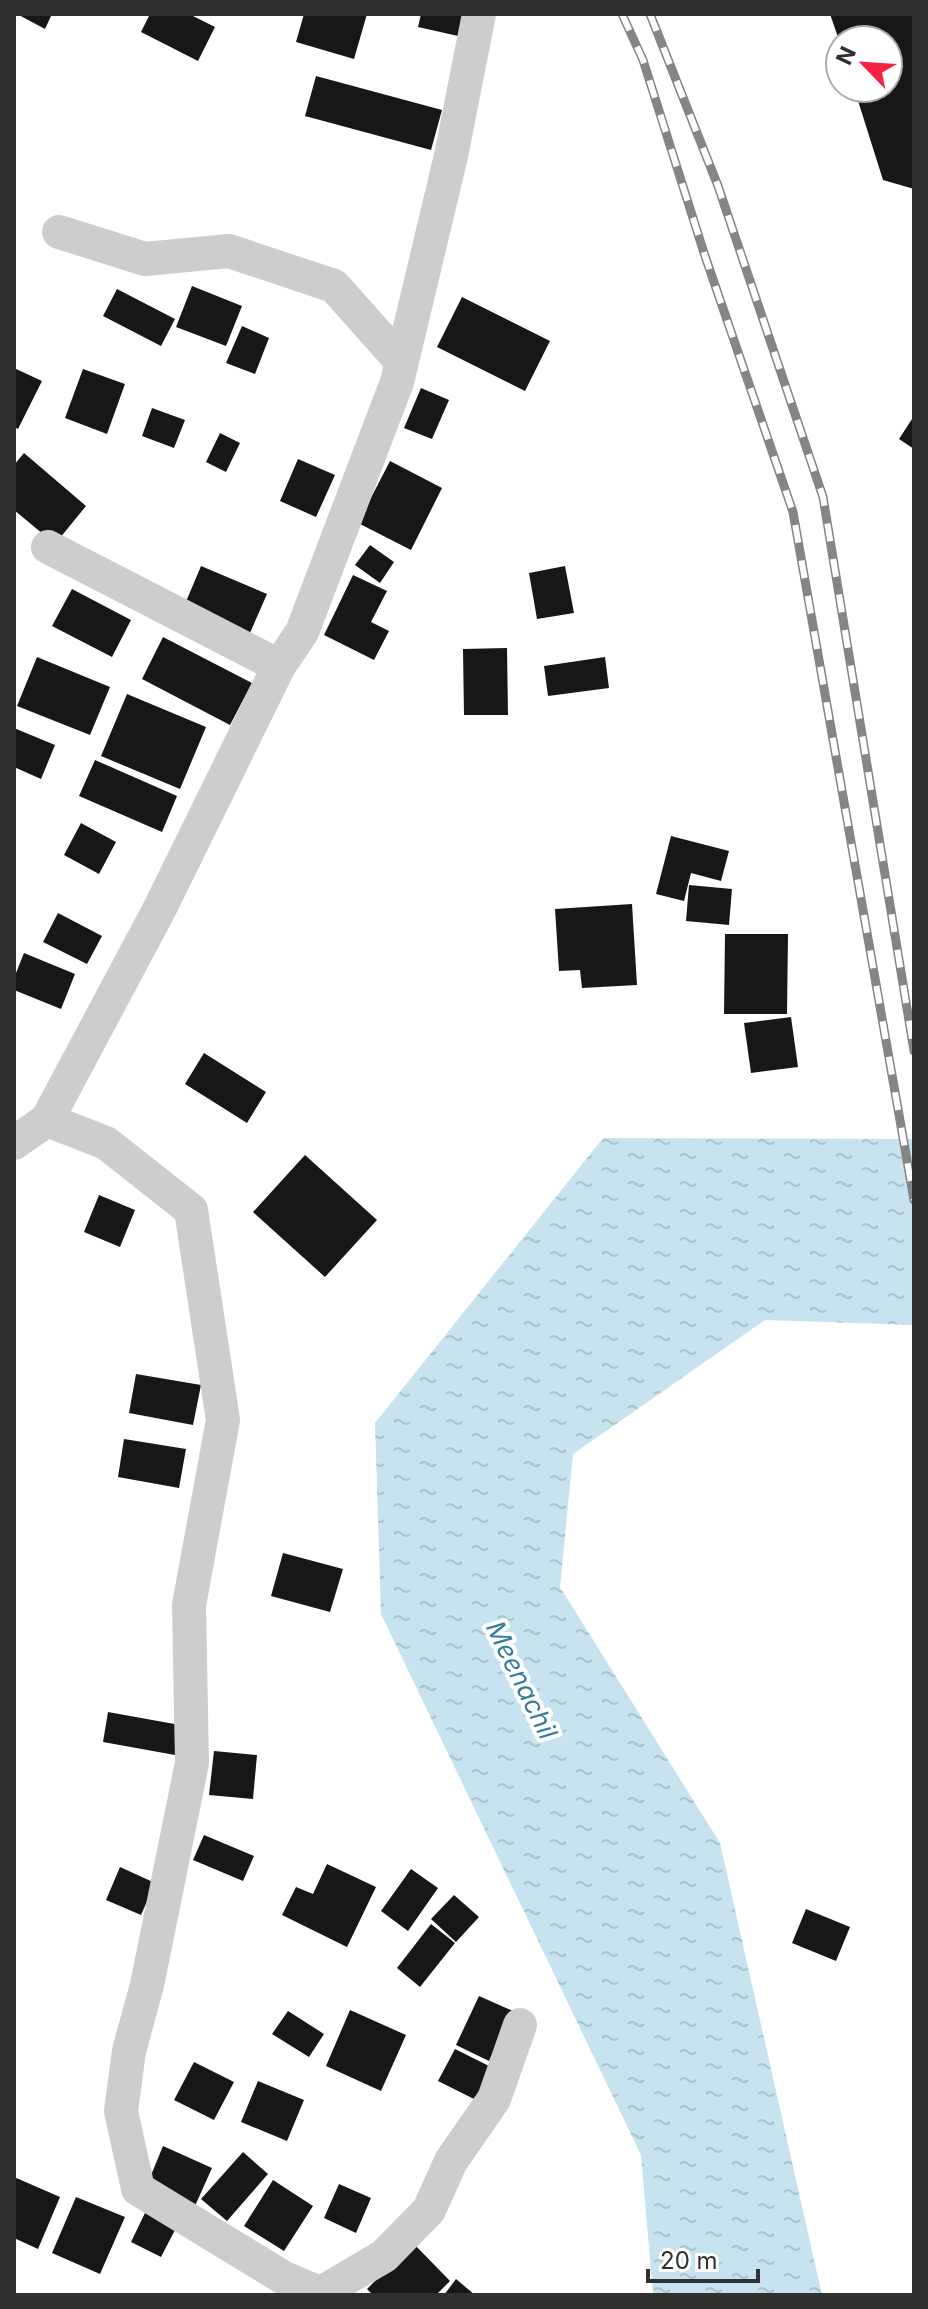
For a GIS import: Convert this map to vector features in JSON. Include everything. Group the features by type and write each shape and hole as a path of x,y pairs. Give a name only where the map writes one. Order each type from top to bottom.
{"street":[{"path":"14,1143 47,1120 159,910 279,666 302,632 397,382 451,156 479,14"},
{"path":"59,232 145,259 229,251 334,286 400,360"},
{"path":"48,547 279,666"},
{"path":"47,1120 106,1143 191,1210 223,1420 189,1605 192,1763 147,1985 129,2051 121,2111 138,2189 284,2278 321,2294 384,2256 429,2210 451,2161 494,2099 520,2025"}],"water":[{"name":"Meenachil","path":"603,1138 914,1139 914,1325 765,1320 573,1454 560,1587 720,1843 822,2295 653,2295 641,2155 381,1614 375,1423"}],"building":[{"path":"17,14 52,14 45,29"},
{"path":"150,14 189,14 215,27 198,61 141,32"},
{"path":"304,14 367,14 354,59 296,42"},
{"path":"421,14 464,14 458,36 418,27"},
{"path":"830,14 914,14 914,189 883,180 859,104 904,104 904,24 833,24"},
{"path":"316,76 442,110 431,150 305,116"},
{"path":"192,286 242,306 226,346 176,327"},
{"path":"117,289 175,319 161,346 103,316"},
{"path":"462,297 550,341 525,391 437,347"},
{"path":"242,326 269,338 255,374 226,363"},
{"path":"14,368 42,381 18,429 14,427"},
{"path":"83,369 125,384 107,434 65,418"},
{"path":"421,388 449,400 432,439 404,428"},
{"path":"152,408 185,420 174,448 142,436"},
{"path":"914,416 914,449 899,439"},
{"path":"220,433 240,443 226,472 206,462"},
{"path":"24,453 86,506 55,544 14,510 14,465"},
{"path":"298,459 335,475 316,517 280,501"},
{"path":"390,461 442,488 411,550 358,523"},
{"path":"370,545 394,562 380,583 355,565"},
{"path":"201,566 267,594 250,633 185,604"},
{"path":"565,566 574,613 537,619 529,573"},
{"path":"353,575 387,591 371,622 389,631 374,660 324,635"},
{"path":"72,589 131,620 112,657 52,626"},
{"path":"163,637 252,683 230,725 142,679"},
{"path":"507,648 508,715 464,715 463,649"},
{"path":"37,657 110,687 90,735 17,706"},
{"path":"605,657 609,688 548,696 544,666"},
{"path":"127,694 206,727 180,789 101,756"},
{"path":"14,728 55,745 41,779 14,767"},
{"path":"95,760 177,796 162,832 79,796"},
{"path":"81,823 116,842 99,874 64,855"},
{"path":"671,836 729,851 721,881 691,873 684,901 656,894"},
{"path":"689,885 732,889 729,925 686,921"},
{"path":"632,904 637,985 582,988 580,970 559,971 555,909"},
{"path":"58,913 102,936 87,964 43,942"},
{"path":"725,934 788,934 787,1014 724,1014"},
{"path":"24,953 75,974 61,1009 14,990 14,978"},
{"path":"791,1017 798,1067 751,1073 744,1023"},
{"path":"204,1053 266,1092 247,1123 185,1084"},
{"path":"305,1155 377,1220 325,1277 253,1212"},
{"path":"99,1195 135,1210 120,1247 84,1232"},
{"path":"136,1374 201,1385 193,1425 129,1413"},
{"path":"124,1439 186,1449 179,1488 118,1477"},
{"path":"283,1553 343,1569 330,1612 271,1596"},
{"path":"108,1712 180,1725 175,1755 103,1742"},
{"path":"214,1751 257,1755 253,1799 209,1795"},
{"path":"204,1835 254,1856 243,1881 193,1860"},
{"path":"327,1864 376,1887 347,1947 282,1915 296,1887 313,1894"},
{"path":"120,1867 155,1883 141,1915 106,1900"},
{"path":"411,1869 438,1888 408,1931 381,1911"},
{"path":"454,1895 479,1917 456,1942 431,1919"},
{"path":"806,1909 850,1927 836,1961 792,1943"},
{"path":"431,1924 455,1943 420,1987 397,1968"},
{"path":"479,1996 513,2011 489,2061 456,2045"},
{"path":"350,2010 406,2035 381,2091 326,2066"},
{"path":"288,2011 324,2034 309,2057 272,2034"},
{"path":"455,2049 493,2068 476,2100 438,2081"},
{"path":"194,2062 234,2082 214,2120 174,2100"},
{"path":"258,2081 304,2100 287,2141 241,2122"},
{"path":"163,2146 212,2168 195,2206 147,2185"},
{"path":"243,2152 268,2174 227,2221 201,2199"},
{"path":"14,2177 60,2197 38,2249 14,2238"},
{"path":"273,2180 313,2206 284,2251 244,2226"},
{"path":"339,2184 371,2198 356,2233 324,2218"},
{"path":"76,2197 125,2217 100,2274 52,2253"},
{"path":"145,2213 176,2228 161,2257 131,2242"},
{"path":"413,2243 450,2281 436,2295 373,2295 367,2289"},
{"path":"456,2279 475,2295 444,2295"}],"railway":[{"path":"622,14 643,60 705,256 793,512 914,1200"},
{"path":"650,14 718,186 823,497 914,1051"}]}
